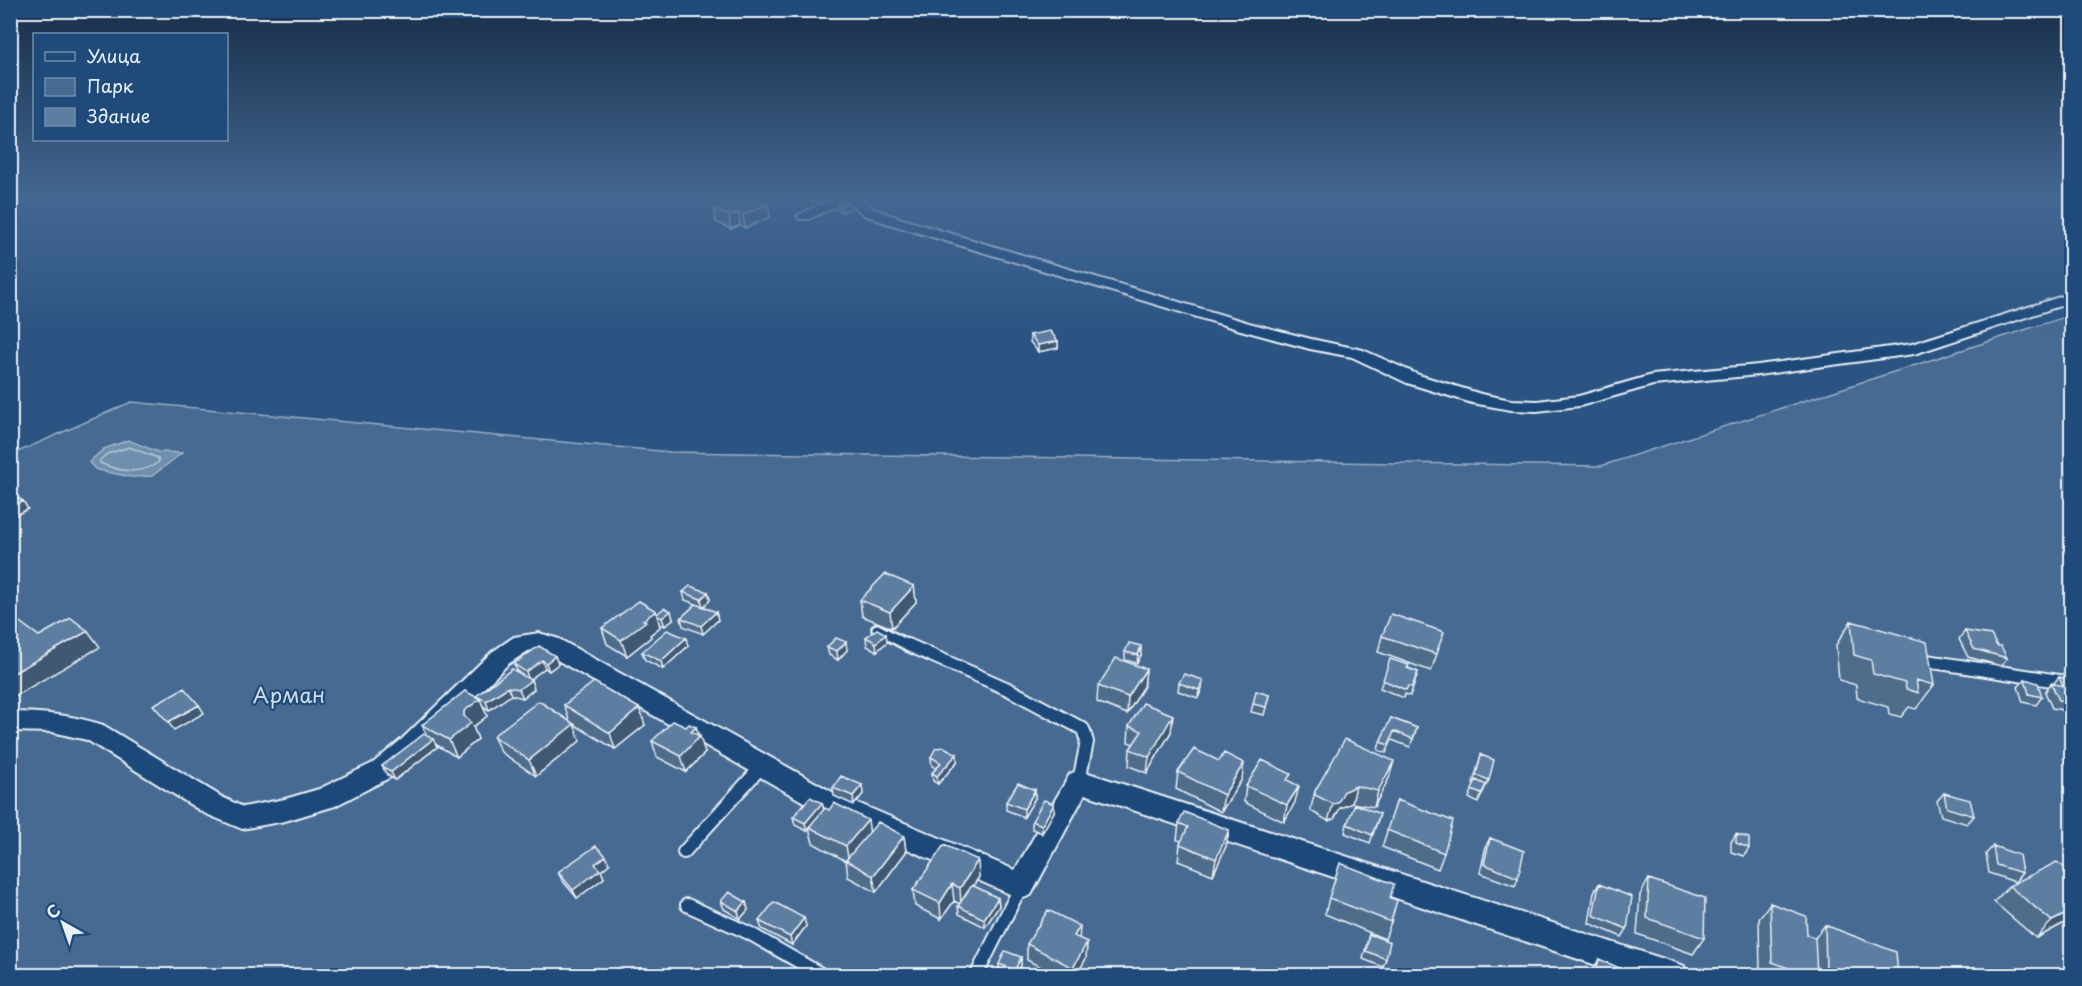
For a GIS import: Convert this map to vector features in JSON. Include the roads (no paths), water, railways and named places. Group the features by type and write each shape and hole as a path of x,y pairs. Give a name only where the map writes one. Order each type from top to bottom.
{"street":[{"path":"966,243 1243,326 1310,344 1357,352 1413,380 1478,399 1511,405 1537,406 1580,401 1652,380 1758,370 1914,349 2072,297"},
{"path":"10,722 52,722 94,732 204,800 242,818 285,810 326,798 382,770 411,746 500,658 522,643 539,641 552,645 825,801 1021,886 1079,781 1673,975"}],"lane":[{"path":"877,629 931,657 1008,689 1083,729 1087,742 1079,781"},
{"path":"1906,658 2072,683"},
{"path":"684,852 762,766"},
{"path":"976,975 1021,886"},
{"path":"687,906 748,933 824,975"}],"water":[{"path":"128,440 158,452 182,453 152,476 131,477 107,472 95,469 89,462 104,449"}],"park label":[{"name":"Арман","path":"289,696"}]}
